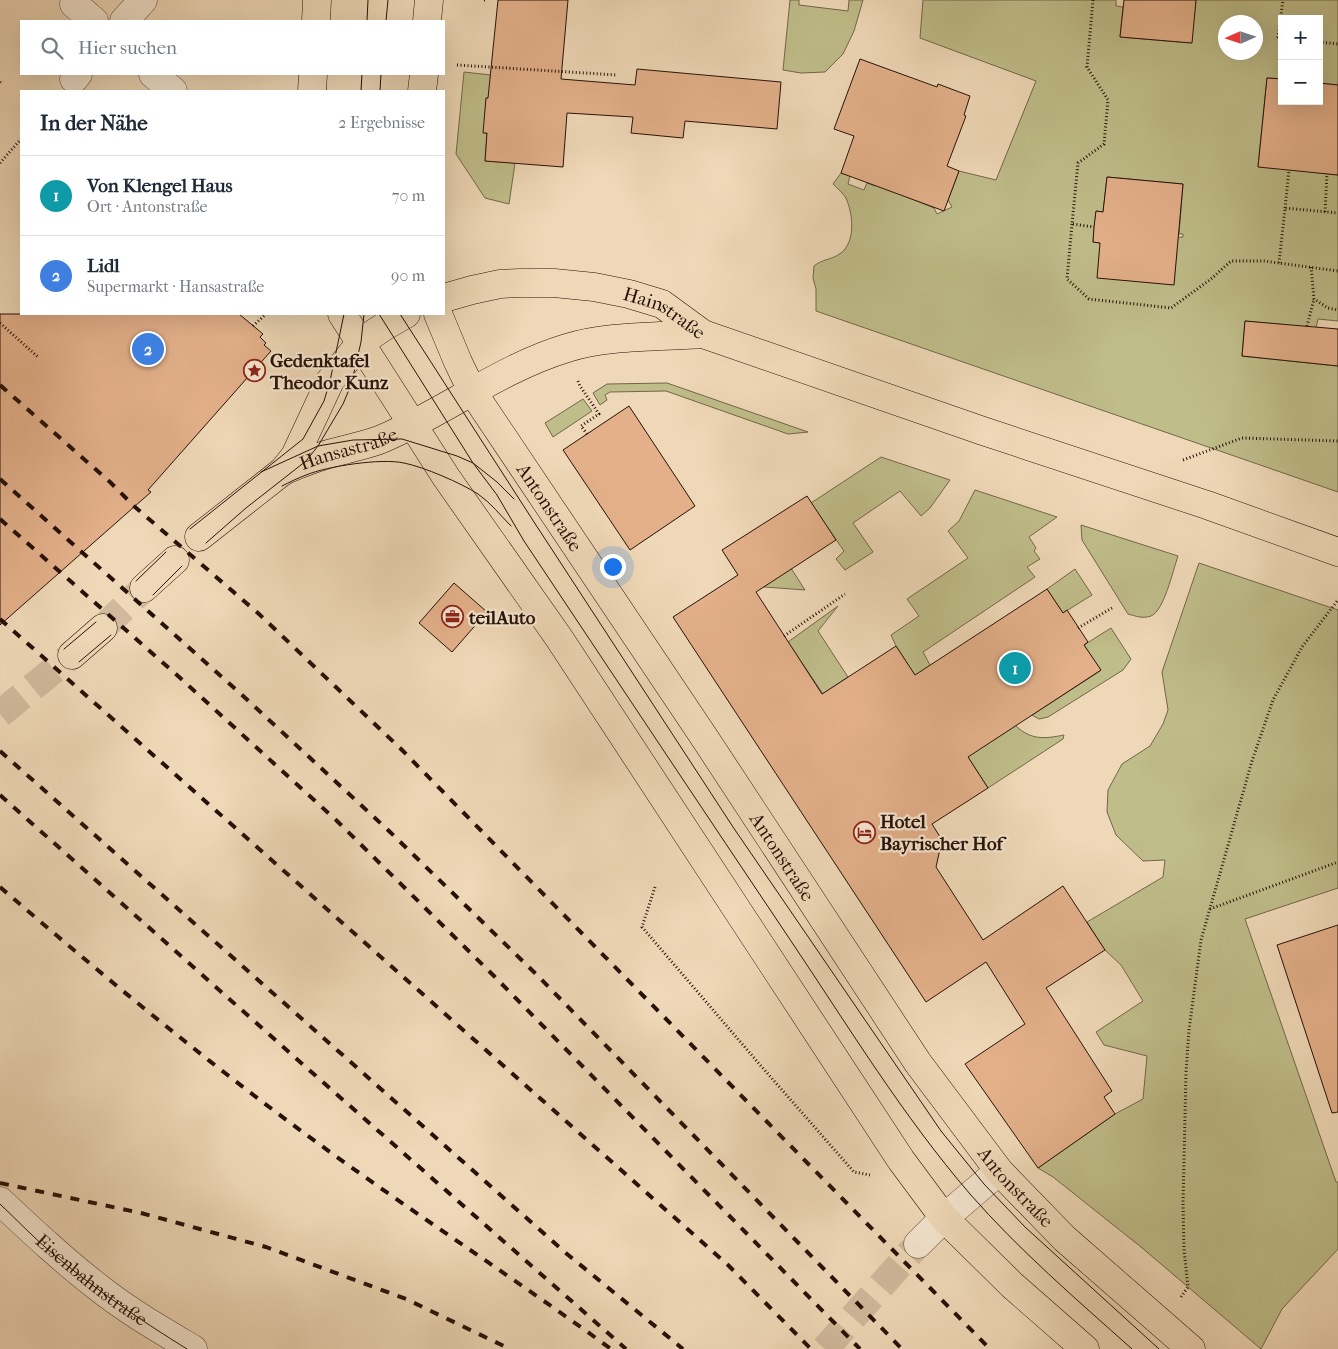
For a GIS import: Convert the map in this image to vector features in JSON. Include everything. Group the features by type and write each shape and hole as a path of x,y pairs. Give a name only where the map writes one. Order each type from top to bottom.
{"main road":[{"path":"316,20 317,0"},
{"path":"427,20 429,0"},
{"path":"312,90 313,75"},
{"path":"422,90 424,75"},
{"name":"Hainstraße","path":"445,298 500,284 554,283 594,287 629,294 662,304 703,334"},
{"path":"343,315 446,478 565,646 901,1160 944,1218 1012,1285 1085,1349"},
{"name":"Hansastraße","path":"199,537 283,471 295,456 330,381 361,342 404,315"},
{"name":"Antonstraße","path":"438,315 472,391 706,740 918,1063 999,1171 1065,1239 1191,1349"},
{"path":"703,334 983,431 1169,492 1338,552"},
{"name":"Hainstraße","path":"412,425 472,391 538,358 568,347 600,340 703,334"},
{"name":"Hansastraße","path":"283,471 306,461 381,439 412,425"},
{"path":"144,588 175,560"},
{"path":"72,655 103,628"}],"street":[{"path":"125,20 143,0"},
{"path":"154,75 172,90"},
{"path":"918,1244 944,1218 999,1171"},
{"name":"Eisenbahnstraße","path":"0,1201 54,1252 99,1289 146,1321 193,1349"}],"path":[{"path":"1093,0 1087,67 1108,100 1104,144 1078,162 1067,279 1089,298 1171,308 1211,279 1231,261 1279,263 1338,271"},
{"path":"1281,15 1283,0"},
{"path":"1323,42 1338,44"},
{"path":"453,65 617,75"},
{"path":"0,163 20,140"},
{"path":"1279,263 1289,170"},
{"path":"1325,212 1327,174"},
{"path":"1286,208 1338,213"},
{"path":"1072,224 1094,227"},
{"path":"1307,326 1314,299 1311,267"},
{"path":"1314,299 1328,308 1338,310"},
{"path":"253,326 263,315"},
{"path":"0,323 39,358"},
{"path":"587,395 599,414 581,426 587,434"},
{"path":"1169,492 1181,460 1242,438 1338,441"},
{"path":"784,636 845,594"},
{"path":"1160,1322 1188,1287 1184,1248 1183,1204 1186,1072 1201,940 1249,770 1273,700 1302,647 1338,600"},
{"path":"1078,628 1112,608"},
{"path":"1210,909 1338,862"},
{"path":"655,887 642,927 854,1172 877,1177"}],"shaded area":[{"path":"790,0 799,0 799,5 848,11 849,0 863,0 854,31 843,54 825,72 801,73 783,70"},
{"path":"923,0 1116,0 1116,6 1123,7 1120,37 1191,43 1196,0 1338,0 1338,85 1323,83 1323,15 1278,15 1278,79 1267,78 1258,166 1338,175 1338,321 1318,319 1316,328 1245,321 1242,356 1338,366 1338,492 816,311 816,289 813,278 814,266 841,253 846,248 851,235 851,219 846,198 833,184 841,173 850,176 848,184 864,190 867,183 875,186 876,184 934,208 937,214 952,207 948,200 959,171 996,180 1036,81 920,38","holes":["1107,177 1183,184 1179,234 1183,234 1183,237 1093,242 1096,211 1103,212"]},
{"path":"464,72 491,75 490,98 486,98 484,133 487,133 485,161 515,163 509,204 485,198 456,154"},
{"path":"667,383 808,432 788,434 666,391 610,392 605,395 607,400 600,405 593,393 607,384"},
{"path":"583,399 592,411 553,437 545,423"},
{"path":"881,457 950,480 930,508 921,516 900,491 853,523 873,552 845,570 836,559 844,551 811,503"},
{"path":"975,490 1057,517 1029,537 1036,548 1034,551 1040,559 1027,567 1035,577 923,652 930,665 1027,734 1044,738 1064,735 1063,739 988,788 896,646 891,635 919,616 907,599 968,558 948,531 959,521"},
{"path":"1081,525 1178,556 1164,599 1156,613 1145,617 1128,614 1082,540"},
{"path":"778,548 805,590 751,586"},
{"path":"1199,563 1338,610 1338,888 1245,919 1336,1182 1338,1182 1338,1249 1282,1309 1261,1349 1141,1247 1053,1177 1038,1168 1115,1114 1143,1099 1147,1056 1104,1045 1096,1032 1143,1001 1121,965 1105,950 1087,922 1163,877 1165,860 1143,861 1116,835 1107,812 1108,790 1122,764 1150,746 1163,724 1168,710 1162,672"},
{"path":"1075,569 1092,595 1063,613 1047,589"},
{"path":"838,606 818,631 848,677 823,694 788,642"},
{"path":"1111,628 1131,659 1123,670 1048,717 1039,719 1032,715 1100,671 1084,645"}],"building":[{"path":"498,0 568,0 561,79 635,85 637,69 781,82 777,129 685,121 683,138 631,133 633,117 567,113 563,167 485,161 487,133 483,133"},
{"path":"1124,0 1196,0 1192,43 1120,37"},
{"path":"860,59 937,87 938,84 970,96 964,115 966,116 947,166 959,171 944,211 841,173 854,136 834,129"},
{"path":"1267,78 1278,79 1278,105 1323,105 1323,83 1338,85 1338,175 1258,167"},
{"path":"1107,177 1183,184 1174,285 1097,278 1100,243 1093,242 1094,227 1096,211 1103,212"},
{"path":"0,314 240,315 263,334 260,337 266,343 264,345 271,351 148,490 151,492 0,625"},
{"path":"1245,321 1338,329 1338,366 1242,356"},
{"path":"629,406 695,506 630,550 563,450"},
{"path":"807,496 836,540 756,592 822,694 896,646 915,675 1047,589 1063,613 1067,610 1088,642 1084,645 1101,670 968,757 988,788 932,824 942,840 936,867 983,940 1063,886 1105,950 1046,988 1112,1091 1104,1097 1115,1114 1038,1168 965,1064 1025,1024 986,962 926,1002 673,617 738,575 722,550"},
{"name":"teilAuto","path":"454,583 487,612 452,652 419,623"},
{"path":"1338,925 1338,1112 1332,1113 1277,945"}],"tunnel":[{"path":"103,628 144,588"},
{"path":"0,714 72,655"},
{"path":"825,1349 918,1244"}],"tram line":[{"path":"367,20 368,0"},
{"path":"386,20 388,0"},
{"path":"361,90 362,75"},
{"path":"380,90 381,75"},
{"path":"190,529 303,439 324,401 344,315"},
{"path":"206,543 246,508 306,461 318,446 343,404 351,385 361,342 364,315"},
{"path":"380,315 473,463 497,495 524,541 856,1040 922,1134 970,1194 1008,1235 1048,1274 1132,1349"},
{"path":"401,315 733,827 941,1131 984,1184 1025,1227 1159,1349"},
{"path":"261,472 318,446 353,440 402,439 457,456 473,463 497,482 514,499"},
{"path":"282,486 300,477 341,466 369,462 404,463 452,480 478,494 511,526"},
{"path":"136,581 166,552"},
{"path":"153,595 182,566"},
{"path":"64,649 96,622"},
{"path":"79,662 111,635"},
{"path":"0,1204 46,1248 85,1280 187,1349"}],"railway":[{"path":"0,385 110,482 135,507 259,614 401,749 990,1349"},
{"path":"0,479 241,694 389,831 537,975 902,1349"},
{"path":"0,519 178,676 336,820 494,976 860,1349"},
{"path":"0,619 728,1265 811,1349"},
{"path":"0,751 567,1254 683,1349"},
{"path":"0,795 626,1349"},
{"path":"0,887 124,992 250,1093 371,1181 611,1349"},
{"path":"0,1183 141,1213 266,1247 406,1299 510,1349"}],"place":[{"name":"Lidl","path":"148,349"},
{"name":"Gedenktafel Theodor Kunz","path":"254,371"},
{"name":"teilAuto","path":"453,617"},
{"name":"Von Klengel Haus","path":"1015,668"},
{"name":"Hotel Bayrischer Hof","path":"864,832"}]}
